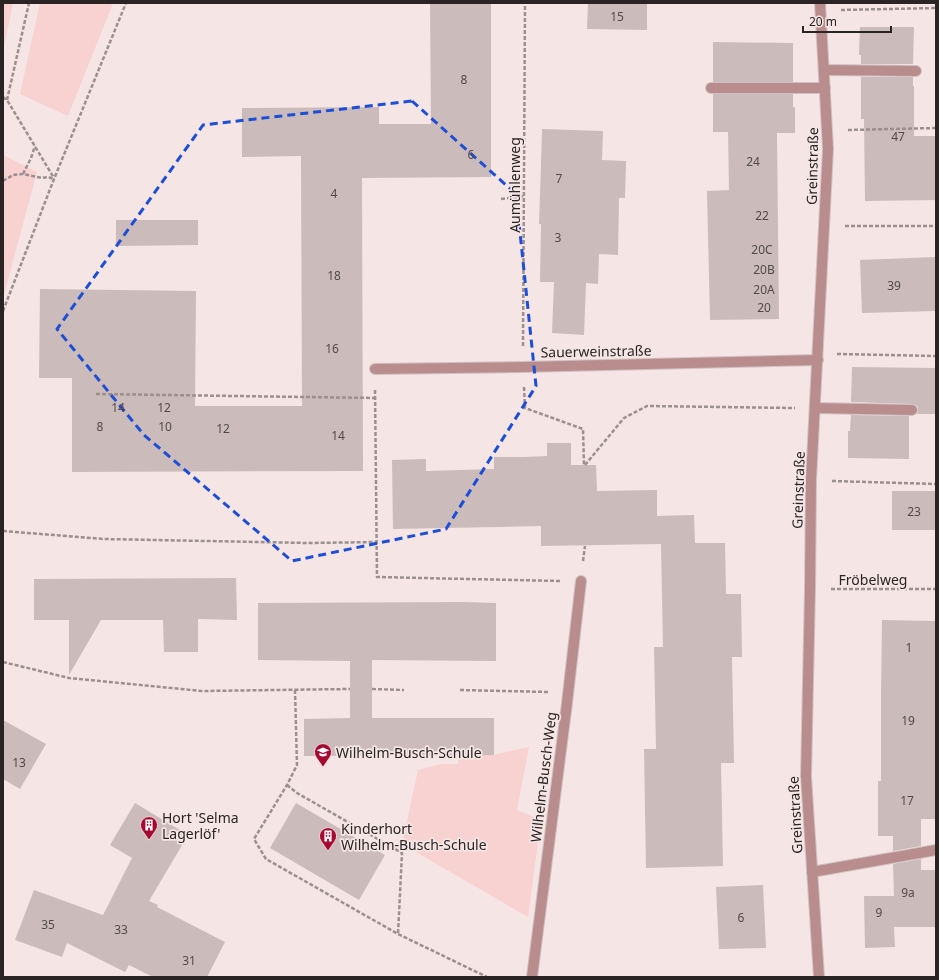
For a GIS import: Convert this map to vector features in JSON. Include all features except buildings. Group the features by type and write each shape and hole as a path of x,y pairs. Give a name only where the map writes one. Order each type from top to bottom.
{"street":[{"name":"Greinstraße","path":"819,977 806,776 811,480 828,149 820,7"},
{"path":"824,70 916,71"},
{"path":"711,88 825,88"},
{"name":"Sauerweinstraße","path":"375,369 523,367 818,357"},
{"path":"815,408 912,410"},
{"name":"Wilhelm-Busch-Weg","path":"532,977 581,581"},
{"path":"812,872 936,850"}],"path":[{"path":"8,100 29,3"},
{"path":"3,311 54,179 126,3"},
{"name":"Aumühlenweg","path":"525,3 523,367 525,408 583,429 584,465 624,418 647,406 815,408"},
{"path":"820,7 936,8"},
{"path":"3,97 8,100 54,179"},
{"path":"827,130 936,128"},
{"path":"23,174 32,158 35,146"},
{"path":"3,181 13,175 23,174 54,179"},
{"path":"501,199 524,196"},
{"path":"824,226 936,226"},
{"path":"818,357 936,356"},
{"path":"375,369 377,577 581,581"},
{"path":"96,394 375,398"},
{"path":"811,480 936,484"},
{"path":"3,531 104,539 309,543 377,542"},
{"name":"Fröbelweg","path":"810,589 936,589"},
{"path":"3,662 69,678 202,691 350,689"},
{"path":"372,689 404,690"},
{"path":"295,690 297,765 287,785 254,839 266,860 398,934 487,977"},
{"path":"460,690 568,692"},
{"path":"287,785 297,793 402,853 398,934"}],"highlighted area":[{"path":"412,101 516,194 536,386 446,529 292,561 144,435 57,329 203,125"}],"shaded area":[{"path":"3,3 13,3 3,52"},
{"path":"40,3 113,3 68,116 20,94"},
{"path":"3,155 37,172 3,298"},
{"path":"529,747 517,810 541,820 528,917 402,844 418,770 441,764 458,764 458,755 494,755"}],"place":[{"name":"Wilhelm-Busch-Schule","path":"323,767"},
{"name":"Hort 'Selma Lagerlöf'","path":"149,840"},
{"name":"Kinderhort Wilhelm-Busch-Schule","path":"328,851"}]}
